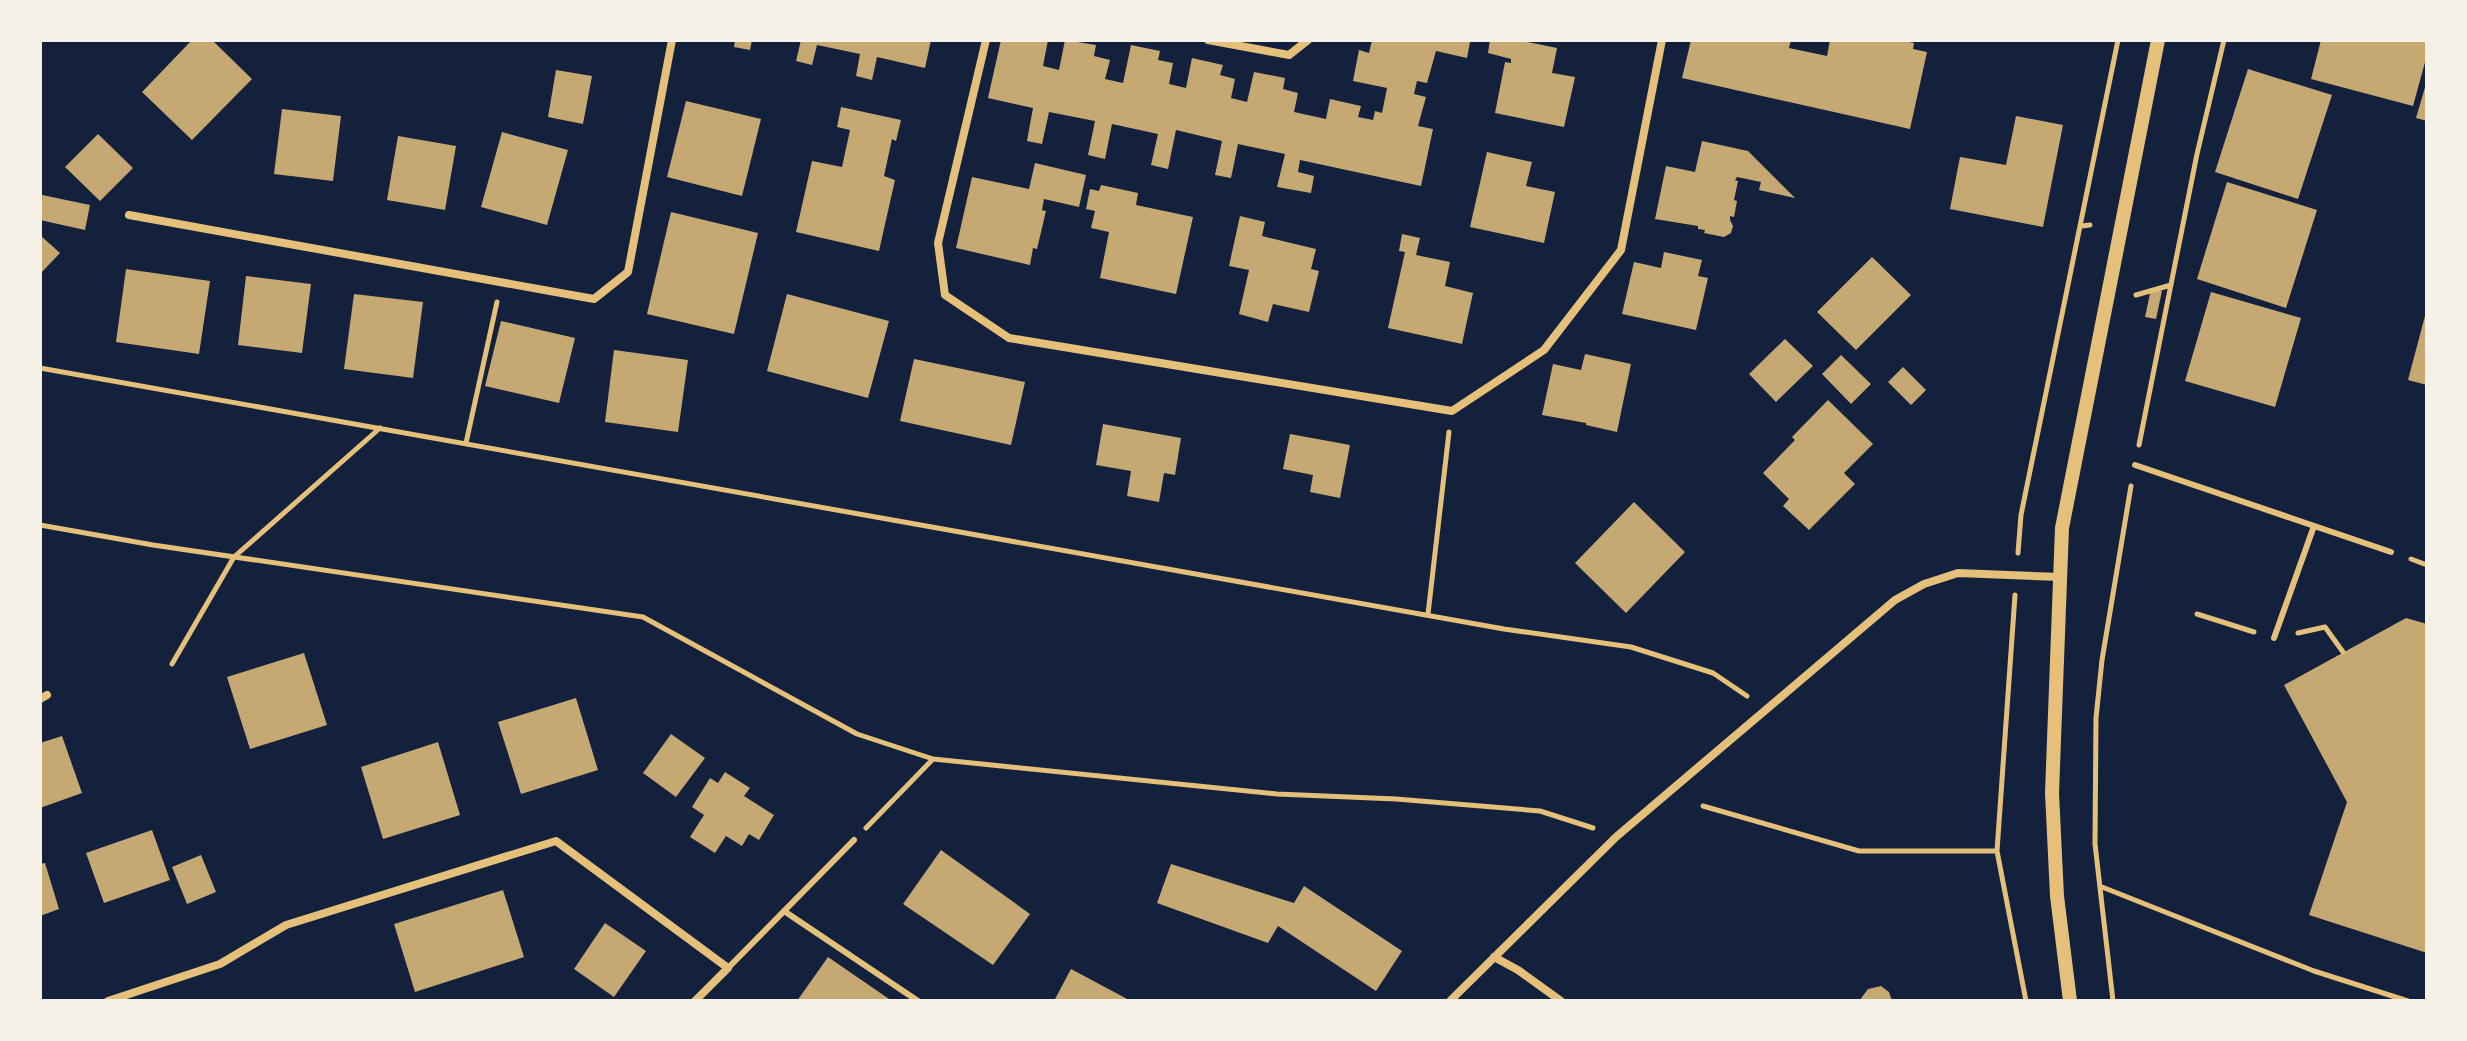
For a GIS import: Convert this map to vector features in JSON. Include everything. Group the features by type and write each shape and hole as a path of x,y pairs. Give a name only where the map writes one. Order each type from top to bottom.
{"street":[{"path":"129,215 594,299 628,272 672,40"},
{"path":"986,40 938,243 945,295 1009,338 1452,411 1544,350 1621,250 1662,40"},
{"path":"1208,40 1289,55 1308,40"},
{"path":"2070,1001 2057,896 2052,793 2062,528 2158,40"},
{"path":"1450,1001 1616,837 1895,600 1924,584 1958,573 2060,577"},
{"path":"108,1001 220,964 286,925 556,841 728,968 695,1001"},
{"path":"1494,957 1561,1001"}],"lane":[{"path":"2135,465 2391,552"},
{"path":"2274,638 2314,526"},
{"path":"728,968 854,840"},
{"path":"784,911 918,1001"}],"path":[{"path":"2021,515 2118,40"},
{"path":"2113,1001 2095,844 2096,718 2106,629 2171,285 2224,40"},
{"path":"2082,226 2090,225"},
{"path":"466,443 501,282"},
{"path":"2136,295 2171,285"},
{"path":"40,368 1504,629 1631,647 1713,673 1766,709"},
{"path":"1428,614 1452,411"},
{"path":"172,664 234,557 380,428"},
{"path":"40,525 643,617 857,734 933,759 1277,794 1396,799 1540,811 1616,837"},
{"path":"2012,641 1997,851 2026,1001"},
{"path":"854,840 933,759"},
{"path":"1703,806 1859,851 1997,851"},
{"path":"2101,886 2314,971 2408,1001"}],"building":[{"path":"192,40 212,40 252,79 192,140 142,92"},
{"path":"735,40 752,40 750,50 734,47"},
{"path":"801,40 931,40 925,68 877,57 872,80 856,76 860,54 817,45 812,65 796,61"},
{"path":"1001,40 1048,40 1043,66 1059,70 1065,40 1096,45 1094,56 1110,60 1105,79 1123,83 1131,45 1160,51 1158,60 1173,63 1169,84 1186,88 1192,58 1223,65 1220,75 1235,79 1231,98 1247,102 1254,72 1285,78 1283,89 1298,93 1294,112 1326,119 1330,99 1361,106 1358,117 1373,120 1375,111 1382,113 1387,88 1353,81 1359,50 1369,53 1372,40 1470,42 1467,58 1436,51 1427,83 1417,81 1414,94 1426,97 1418,126 1433,129 1421,186 1300,160 1298,172 1314,176 1311,193 1277,187 1285,154 1238,144 1231,178 1215,175 1222,141 1176,130 1168,169 1151,165 1158,134 1112,124 1105,159 1088,155 1095,121 1049,112 1042,144 1027,141 1033,108 988,98"},
{"path":"1490,40 1518,40 1557,48 1552,73 1575,77 1564,127 1495,113 1505,62 1511,63 1511,59 1488,53"},
{"path":"1691,40 1791,40 1789,48 1827,56 1830,40 1899,40 1914,43 1913,49 1927,52 1910,129 1682,78"},
{"path":"2321,40 2427,40 2427,55 2413,106 2311,79"},
{"path":"2248,69 2332,95 2298,199 2215,172"},
{"path":"556,70 592,76 583,124 548,117"},
{"path":"2427,84 2427,121 2416,118"},
{"path":"686,101 761,119 742,196 667,177"},
{"path":"841,107 901,120 896,141 892,139 884,176 895,180 879,251 796,232 812,161 842,167 850,130 837,127"},
{"path":"282,109 341,116 333,181 274,174"},
{"path":"2016,116 2063,125 2043,227 1950,209 1960,157 2006,165"},
{"path":"502,132 568,150 547,225 481,207"},
{"path":"98,134 133,168 100,201 65,167"},
{"path":"398,136 456,146 445,210 387,200"},
{"path":"1702,141 1748,151 1795,198 1759,190 1761,182 1737,177 1734,200 1737,201 1734,217 1730,216 1733,226 1731,233 1724,237 1704,233 1705,230 1698,229 1698,226 1655,219 1666,166 1695,172"},
{"path":"1487,152 1532,162 1526,186 1555,192 1544,243 1470,227"},
{"path":"1035,163 1086,175 1079,207 1044,199 1042,210 1046,211 1030,265 956,248 972,177 1029,189"},
{"path":"2227,182 2317,210 2286,308 2197,279"},
{"path":"1101,185 1138,193 1136,205 1193,217 1176,294 1100,278 1109,232 1091,228 1095,211 1086,209 1090,189 1099,191"},
{"path":"42,195 90,205 85,230 40,220"},
{"path":"671,212 758,233 734,334 647,314"},
{"path":"1240,216 1265,222 1262,236 1316,249 1311,269 1319,271 1309,312 1273,304 1268,322 1239,314 1249,270 1229,266"},
{"path":"1402,234 1420,238 1416,255 1450,262 1445,286 1473,293 1462,344 1388,328 1405,252 1399,251"},
{"path":"40,235 60,253 40,274"},
{"path":"1664,252 1702,260 1698,276 1708,278 1696,330 1622,314 1634,262 1661,268"},
{"path":"1872,257 1911,295 1856,350 1817,312"},
{"path":"126,269 210,281 199,354 116,342"},
{"path":"246,276 311,284 302,353 238,345"},
{"path":"2151,289 2162,291 2156,319 2145,317"},
{"path":"2211,292 2301,318 2275,407 2185,381"},
{"path":"354,294 423,302 413,378 344,369"},
{"path":"787,294 889,321 868,398 767,371"},
{"path":"2427,313 2427,385 2408,380"},
{"path":"501,321 575,338 559,403 485,386"},
{"path":"1785,339 1813,366 1776,402 1749,374"},
{"path":"614,350 688,360 678,432 605,422"},
{"path":"1585,354 1631,364 1617,432 1542,415 1553,364 1581,370"},
{"path":"1841,355 1871,384 1851,404 1822,374"},
{"path":"914,359 1025,382 1011,445 900,421"},
{"path":"1903,367 1926,390 1911,405 1888,382"},
{"path":"1828,400 1873,444 1844,473 1855,484 1809,530 1783,506 1789,499 1763,473"},
{"path":"1103,424 1181,438 1175,475 1164,473 1159,502 1127,496 1131,471 1096,465"},
{"path":"1290,434 1350,445 1340,498 1310,492 1313,475 1283,469"},
{"path":"1634,502 1685,552 1626,613 1575,563"},
{"path":"2406,618 2427,624 2427,953 2309,915 2347,802 2284,685"},
{"path":"304,653 327,725 250,749 227,677"},
{"path":"576,698 598,770 521,794 498,722"},
{"path":"671,734 705,758 676,797 643,773"},
{"path":"62,736 82,793 40,808 40,743"},
{"path":"438,742 460,815 383,839 361,767"},
{"path":"725,772 750,788 744,796 774,815 759,840 749,834 742,846 726,836 715,853 690,837 704,815 692,807 710,778 718,783"},
{"path":"152,830 170,880 104,903 86,853"},
{"path":"941,850 1030,914 993,965 903,904"},
{"path":"201,855 216,892 187,904 172,867"},
{"path":"45,863 59,909 40,916 40,864"},
{"path":"1171,864 1294,903 1304,886 1402,951 1376,991 1278,926 1268,943 1157,903"},
{"path":"503,890 524,957 415,992 394,924"},
{"path":"605,923 646,951 614,997 574,969"},
{"path":"828,957 892,1001 797,1001"},
{"path":"1071,969 1131,1001 1054,1001"},
{"path":"1881,986 1889,992 1892,1001 1859,1001 1868,989"}]}
